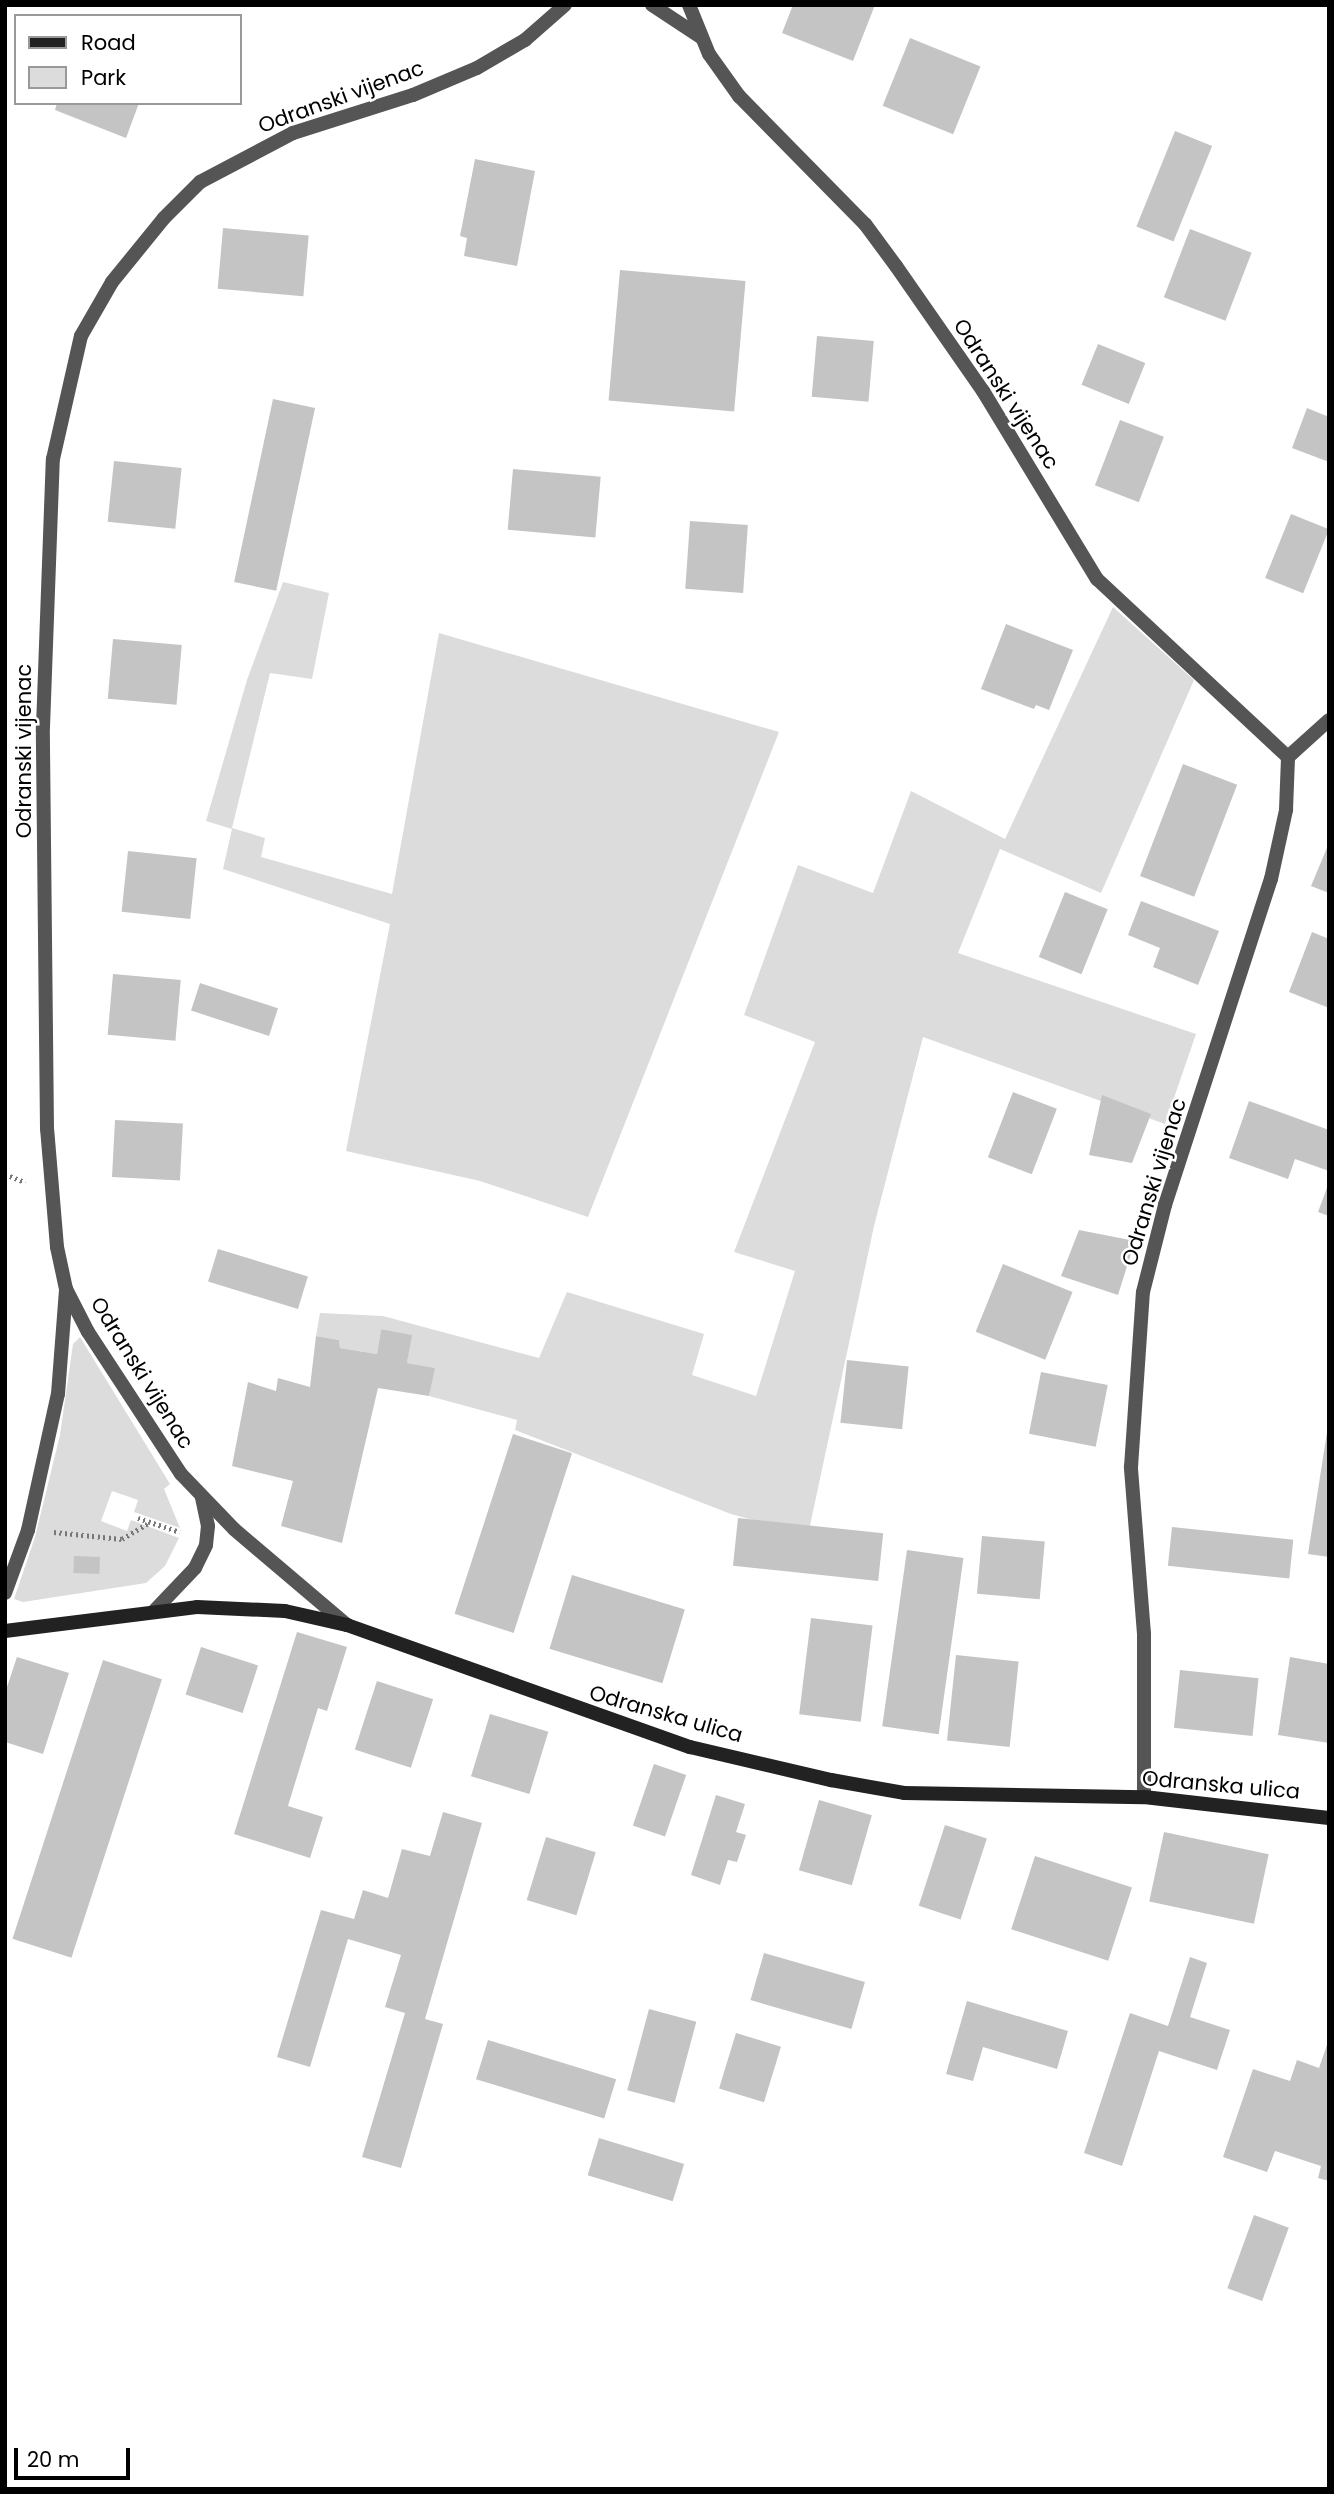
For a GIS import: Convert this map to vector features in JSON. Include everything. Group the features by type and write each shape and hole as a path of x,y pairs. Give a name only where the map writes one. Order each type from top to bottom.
{"street":[{"name":"Odranski vijenac","path":"347,1625 202,1498 133,1402 66,1289 57,1247 47,1129 43,727 53,459 81,336 112,282 164,218 200,182 293,133 413,95 477,68 525,40 565,5"},
{"name":"Odranski vijenac","path":"652,5 703,39"},
{"name":"Odranski vijenac","path":"689,5 703,39 739,96 864,223 896,266 983,391 1097,579 1287,757 1286,810 1271,879 1165,1205 1143,1292 1131,1467 1144,1634 1144,1797"},
{"path":"1287,757 1329,720"},
{"path":"5,1593 28,1530 58,1394 66,1289"},
{"path":"155,1610 195,1568 205,1545 208,1526 202,1498"},
{"name":"Odranska ulica","path":"5,1630 155,1610 242,1606 317,1616 691,1746 831,1780 904,1793 1144,1797 1329,1818"}],"path":[{"path":"138,1518 190,1535"},
{"path":"28,1530 122,1539 150,1522"}],"green space":[{"path":"283,582 329,593 312,679 270,673 232,828 265,838 261,857 392,894 439,633 779,732 588,1217 480,1181 346,1151 390,924 223,869 232,829 206,821 247,680"},
{"path":"1113,607 1194,680 1101,893 1000,849 958,953 1196,1034 1165,1124 923,1037 874,1226 808,1535 731,1514 515,1430 517,1420 429,1396 434,1368 407,1363 411,1335 381,1329 377,1354 340,1348 339,1340 316,1336 320,1313 383,1316 539,1358 567,1292 704,1334 692,1375 756,1396 795,1271 734,1252 815,1042 744,1015 798,865 873,893 911,791 1005,839"},
{"path":"80,1337 170,1484 164,1489 180,1528 134,1512 138,1500 112,1491 101,1521 127,1531 131,1520 179,1538 165,1566 146,1583 23,1602 14,1599 35,1537 60,1435 73,1344"}],"building":[{"path":"793,5 875,5 853,61 782,33"},
{"path":"910,38 980,66 953,134 883,106"},
{"path":"56,105 138,105 126,138 55,110"},
{"path":"1175,131 1212,146 1174,241 1136,226"},
{"path":"475,159 535,171 517,266 464,256 467,238 460,236"},
{"path":"223,228 309,235 303,296 218,289"},
{"path":"1190,229 1252,253 1225,321 1164,297"},
{"path":"620,270 746,281 734,411 609,401"},
{"path":"817,336 874,341 868,402 812,397"},
{"path":"1098,344 1145,363 1129,404 1082,385"},
{"path":"273,399 315,408 276,591 234,582"},
{"path":"1307,408 1329,417 1329,462 1292,448"},
{"path":"1120,420 1164,437 1139,502 1095,485"},
{"path":"114,461 182,468 175,529 108,522"},
{"path":"513,469 601,477 595,537 508,530"},
{"path":"1291,514 1329,529 1303,593 1265,578"},
{"path":"690,521 748,525 743,593 685,589"},
{"path":"1006,624 1073,650 1049,710 1036,705 1034,709 981,689"},
{"path":"113,639 182,645 177,705 108,699"},
{"path":"1183,764 1237,785 1194,897 1140,876"},
{"path":"1329,843 1329,893 1311,886"},
{"path":"128,851 197,858 190,919 122,912"},
{"path":"1065,892 1108,909 1081,974 1039,957"},
{"path":"1141,901 1219,931 1198,985 1153,967 1160,948 1128,935"},
{"path":"1312,932 1329,939 1329,1008 1289,992"},
{"path":"113,974 181,980 175,1041 108,1035"},
{"path":"200,983 278,1008 269,1036 191,1011"},
{"path":"1013,1092 1057,1109 1032,1174 988,1157"},
{"path":"1102,1095 1151,1114 1132,1163 1089,1155"},
{"path":"1249,1101 1329,1130 1329,1171 1295,1159 1288,1179 1229,1158"},
{"path":"115,1120 183,1124 180,1180 112,1177"},
{"path":"1329,1185 1329,1216 1318,1212"},
{"path":"1079,1230 1135,1241 1118,1295 1061,1276"},
{"path":"218,1249 308,1276 298,1309 208,1282"},
{"path":"1003,1264 1073,1292 1045,1360 976,1332"},
{"path":"381,1329 412,1335 407,1363 435,1368 429,1396 378,1388 342,1543 281,1526 293,1481 232,1466 248,1382 276,1391 278,1378 310,1387 316,1336 339,1340 340,1348 377,1354"},
{"path":"847,1360 909,1366 902,1429 840,1423"},
{"path":"1041,1372 1108,1385 1096,1447 1029,1434"},
{"path":"1329,1432 1329,1557 1308,1554"},
{"path":"513,1434 572,1453 514,1633 455,1614"},
{"path":"738,1518 883,1533 878,1581 733,1566"},
{"path":"1172,1527 1293,1540 1289,1579 1168,1566"},
{"path":"982,1536 1045,1541 1040,1599 977,1594"},
{"path":"907,1550 963,1558 939,1734 882,1726"},
{"path":"74,1556 100,1557 99,1574 73,1573"},
{"path":"572,1575 685,1609 662,1683 549,1649"},
{"path":"811,1618 873,1626 861,1722 799,1714"},
{"path":"297,1632 347,1647 327,1711 318,1708 288,1806 323,1817 310,1858 234,1834"},
{"path":"201,1647 258,1666 243,1713 186,1695"},
{"path":"956,1655 1019,1662 1010,1747 947,1741"},
{"path":"17,1657 69,1673 43,1754 5,1742 5,1693"},
{"path":"1290,1657 1329,1664 1329,1743 1278,1735"},
{"path":"103,1660 162,1679 71,1958 12,1939"},
{"path":"1180,1670 1259,1678 1253,1736 1174,1728"},
{"path":"377,1681 433,1699 411,1768 355,1749"},
{"path":"490,1714 548,1732 529,1794 471,1776"},
{"path":"654,1764 686,1775 665,1837 633,1825"},
{"path":"716,1795 745,1804 736,1832 746,1835 737,1862 728,1860 720,1885 691,1875"},
{"path":"819,1800 872,1815 852,1885 799,1870"},
{"path":"443,1812 482,1823 425,2019 443,2024 401,2168 362,2157 405,2013 385,2007 401,1955 348,1939 310,2067 277,2057 321,1910 354,1919 363,1890 388,1898 402,1849 430,1856"},
{"path":"945,1825 987,1839 961,1919 919,1906"},
{"path":"1164,1832 1269,1854 1254,1924 1149,1901"},
{"path":"546,1837 596,1852 576,1915 527,1900"},
{"path":"1035,1856 1132,1888 1108,1961 1011,1929"},
{"path":"764,1953 865,1982 851,2029 750,2000"},
{"path":"1190,1957 1207,1963 1190,2017 1230,2030 1217,2070 1159,2051 1122,2166 1084,2153 1130,2013 1168,2026"},
{"path":"967,2001 1068,2031 1057,2069 983,2047 973,2081 946,2074"},
{"path":"649,2009 696,2022 675,2103 627,2090"},
{"path":"736,2033 781,2047 764,2102 719,2088"},
{"path":"1329,2039 1329,2181 1318,2178 1321,2166 1275,2151 1267,2172 1223,2157 1253,2069 1290,2081 1297,2060 1319,2068"},
{"path":"488,2040 616,2079 604,2118 476,2079"},
{"path":"599,2138 684,2164 673,2201 588,2175"},
{"path":"1254,2215 1289,2228 1262,2301 1227,2288"}]}
